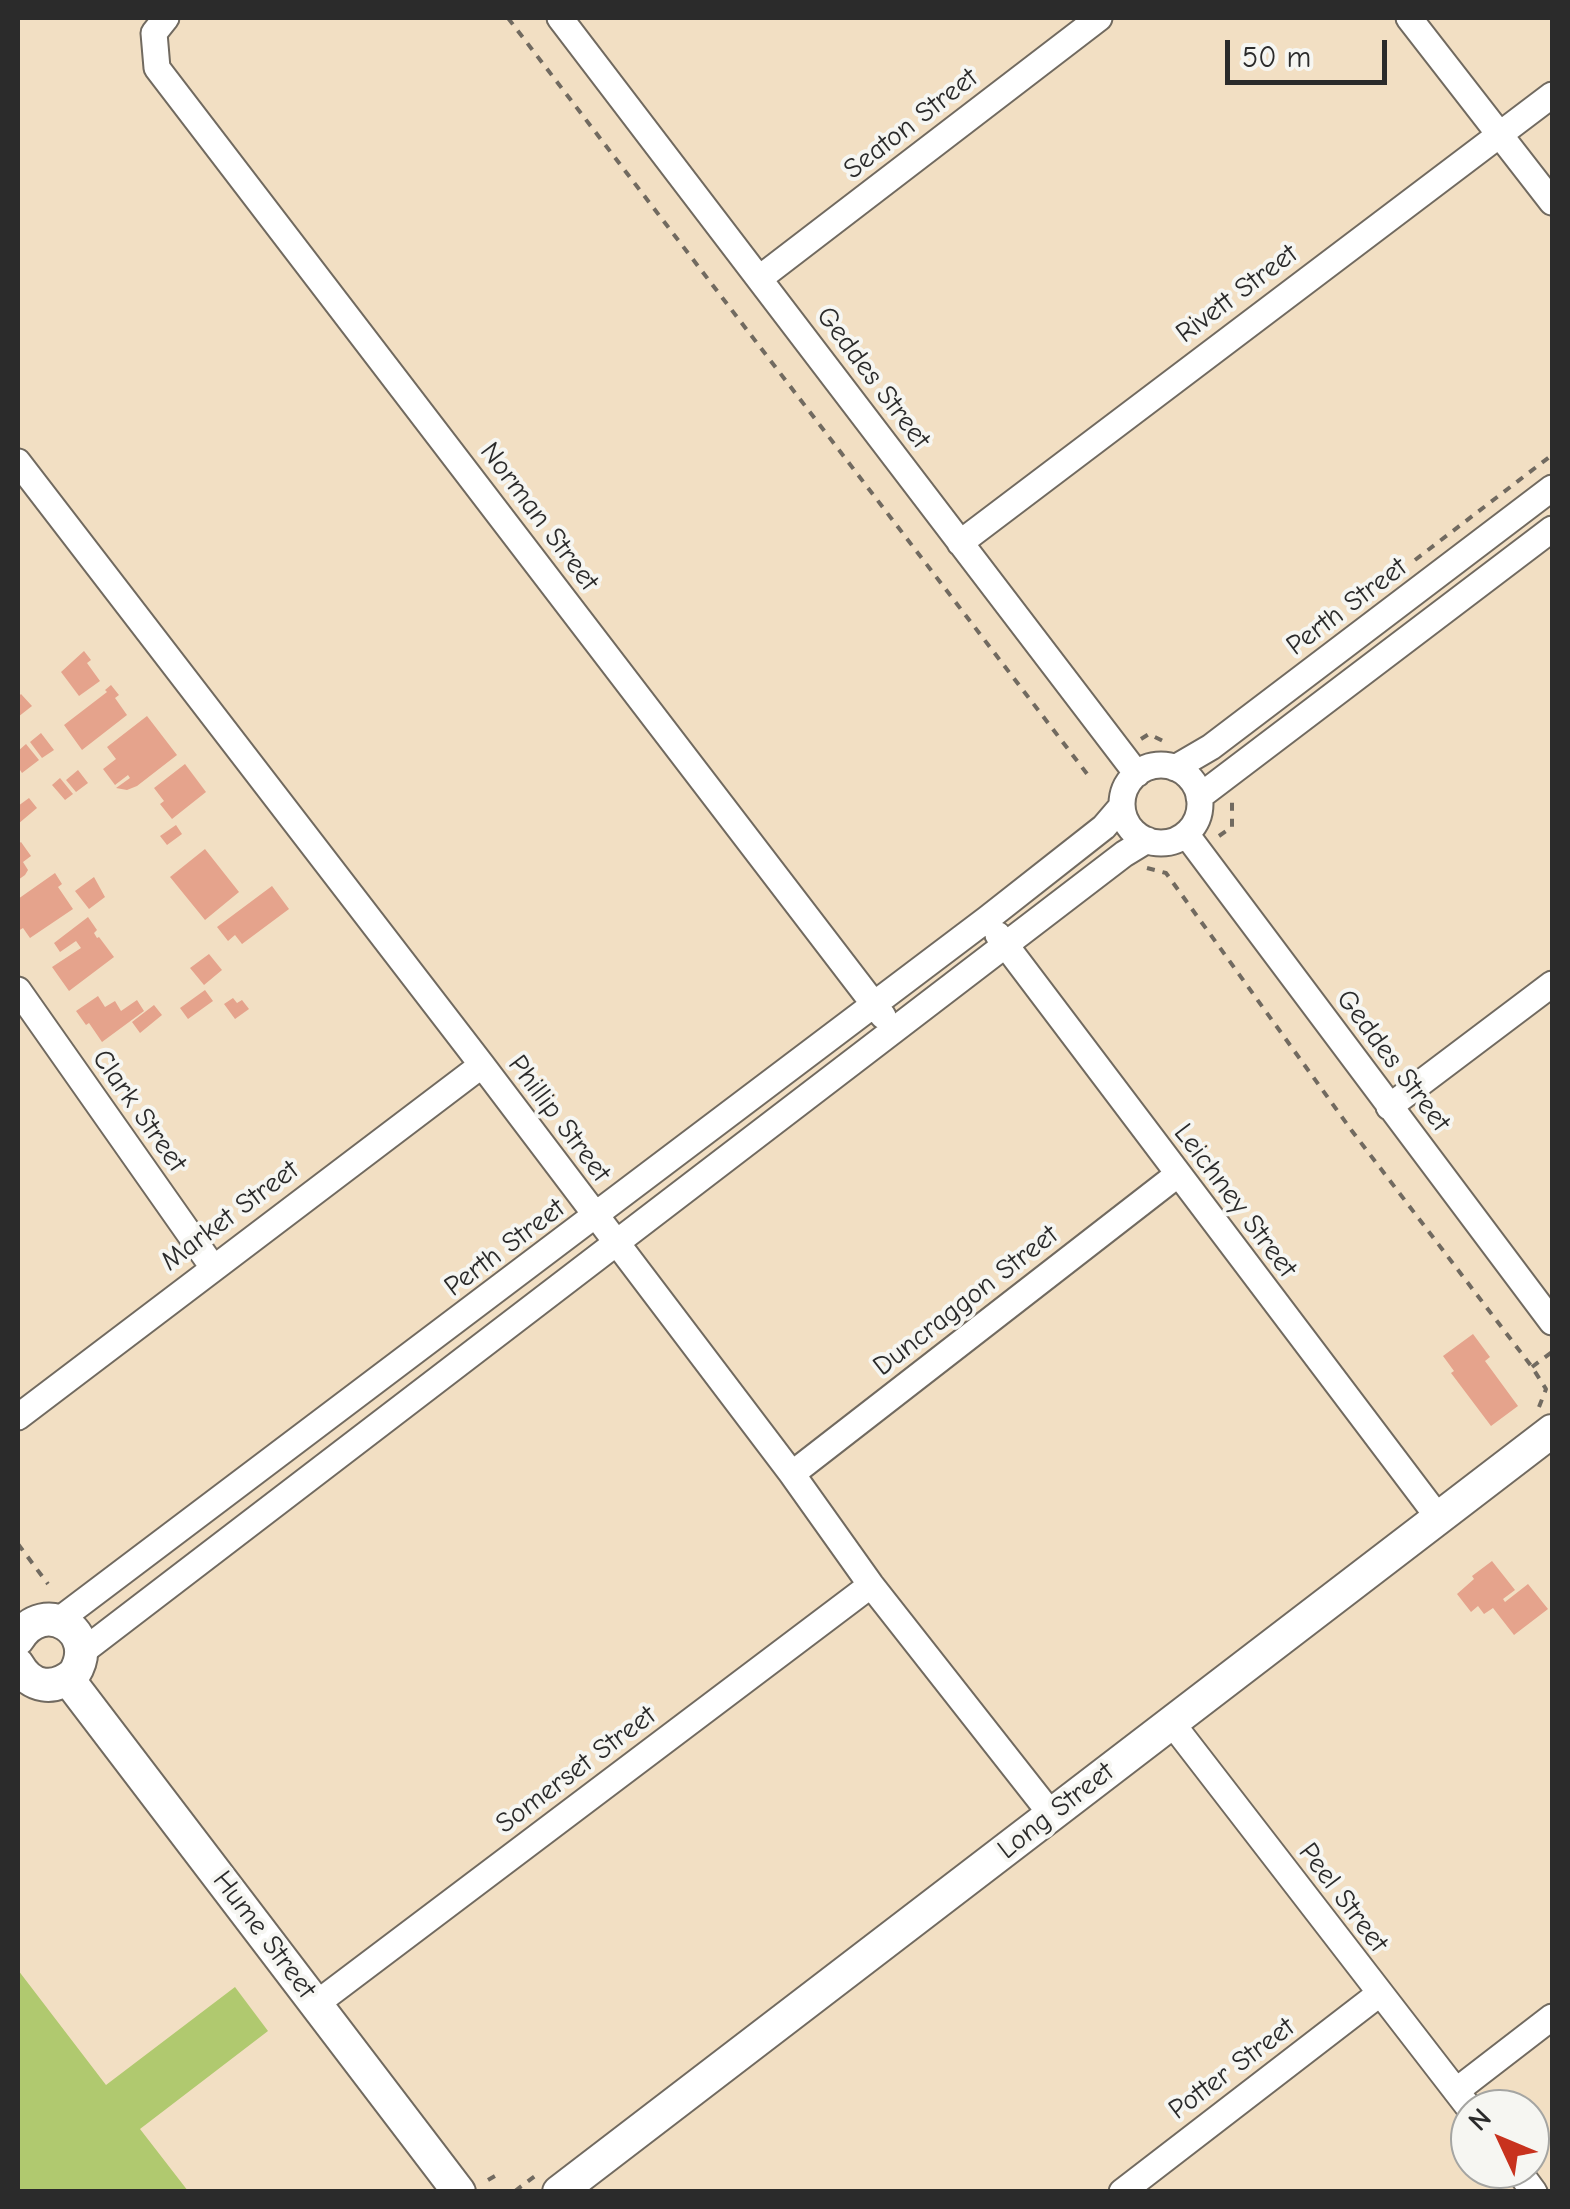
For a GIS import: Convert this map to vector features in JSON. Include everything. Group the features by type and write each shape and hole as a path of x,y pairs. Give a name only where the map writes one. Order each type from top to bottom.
{"street":[{"name":"Geddes Street","path":"560,18 1137,774"},
{"name":"Seaton Street","path":"760,278 1099,18"},
{"path":"1409,18 1552,202"},
{"name":"Norman Street","path":"160,25 157,68 895,1032"},
{"name":"Rivett Street","path":"960,543 1552,95"},
{"name":"Phillip Street","path":"18,462 482,1065 792,1474 871,1585 1051,1814"},
{"name":"Perth Street","path":"1175,768 1211,746 1552,488"},
{"path":"1199,797 1552,528"},
{"path":"1358,636 1379,663"},
{"path":"1155,766 1175,768 1193,782 1199,797 1199,813 1186,834 1165,843 1147,840 1128,826 1122,806 1126,788 1137,774 1155,766"},
{"name":"Perth Street","path":"31,1623 595,1218 1104,827 1122,806"},
{"name":"Geddes Street","path":"1186,834 1552,1322"},
{"path":"20,1674 42,1685 60,1684 75,1666 614,1242 1147,840"},
{"name":"Leichney Street","path":"986,919 1438,1517"},
{"path":"1389,1107 1552,984"},
{"name":"Clark Street","path":"18,990 212,1266"},
{"name":"Market Street","path":"18,1418 212,1266 482,1065"},
{"name":"Duncraggon Street","path":"792,1474 1177,1176"},
{"name":"Long Street","path":"559,2192 1438,1517 1539,1424"},
{"name":"Somerset Street","path":"316,2004 871,1585"},
{"name":"Hume Street","path":"31,1623 76,1632 75,1666 316,2004 473,2186"},
{"name":"Peel Street","path":"1171,1722 1454,2089"},
{"name":"Potter Street","path":"1122,2192 1379,1994"},
{"path":"1475,2089 1552,2017"}],"path":[{"path":"508,18 1092,779"},
{"path":"1414,561 1552,455"},
{"path":"1121,753 1149,734 1164,744 1182,739"},
{"path":"1124,854 1134,864 1166,873 1352,1131 1532,1367 1546,1389 1539,1424"},
{"path":"1532,1367 1552,1352"},
{"path":"18,1544 48,1584"},
{"path":"473,2186 500,2172"}],"green space":[{"path":"18,1970 106,2085 235,1987 268,2031 140,2129 188,2191 18,2191"}],"building":[{"path":"84,651 100,681 79,696 61,672"},
{"path":"111,685 127,715 82,750 64,725"},
{"path":"21,694 32,706 18,717 18,697"},
{"path":"147,716 177,755 137,786 127,790 116,788 130,778 128,775 115,785 103,769 116,759 107,747"},
{"path":"41,733 54,750 42,758 30,742"},
{"path":"26,744 39,760 22,773 18,751"},
{"path":"185,764 206,792 172,819 154,788"},
{"path":"78,770 88,783 76,792 66,780"},
{"path":"60,778 73,794 65,800 52,785"},
{"path":"29,798 37,808 18,824 18,806"},
{"path":"176,825 182,834 167,845 160,836"},
{"path":"21,842 31,856 23,862 28,870 18,880 18,844"},
{"path":"205,849 239,892 205,920 170,877"},
{"path":"55,873 62,884 58,887 73,909 30,938 23,928 18,931 18,899"},
{"path":"94,877 105,897 89,909 75,891"},
{"path":"272,886 289,909 242,944 235,935 228,941 217,927"},
{"path":"88,917 97,930 97,938 114,957 69,991 52,967 81,948 76,941 60,952 54,943"},
{"path":"209,954 222,970 204,985 190,968"},
{"path":"205,990 213,1001 188,1019 180,1008"},
{"path":"98,996 105,1007 115,1001 121,1011 137,1000 144,1011 102,1042 76,1011"},
{"path":"233,998 237,1003 242,1000 249,1009 235,1019 224,1004"},
{"path":"154,1005 162,1015 140,1033 132,1022"},
{"path":"1473,1334 1490,1357 1485,1361 1518,1406 1491,1426 1451,1373 1454,1371 1443,1356"},
{"path":"1492,1561 1515,1590 1503,1599 1505,1602 1528,1584 1548,1609 1514,1635 1493,1608 1484,1614 1478,1606 1471,1612 1457,1594"}]}
